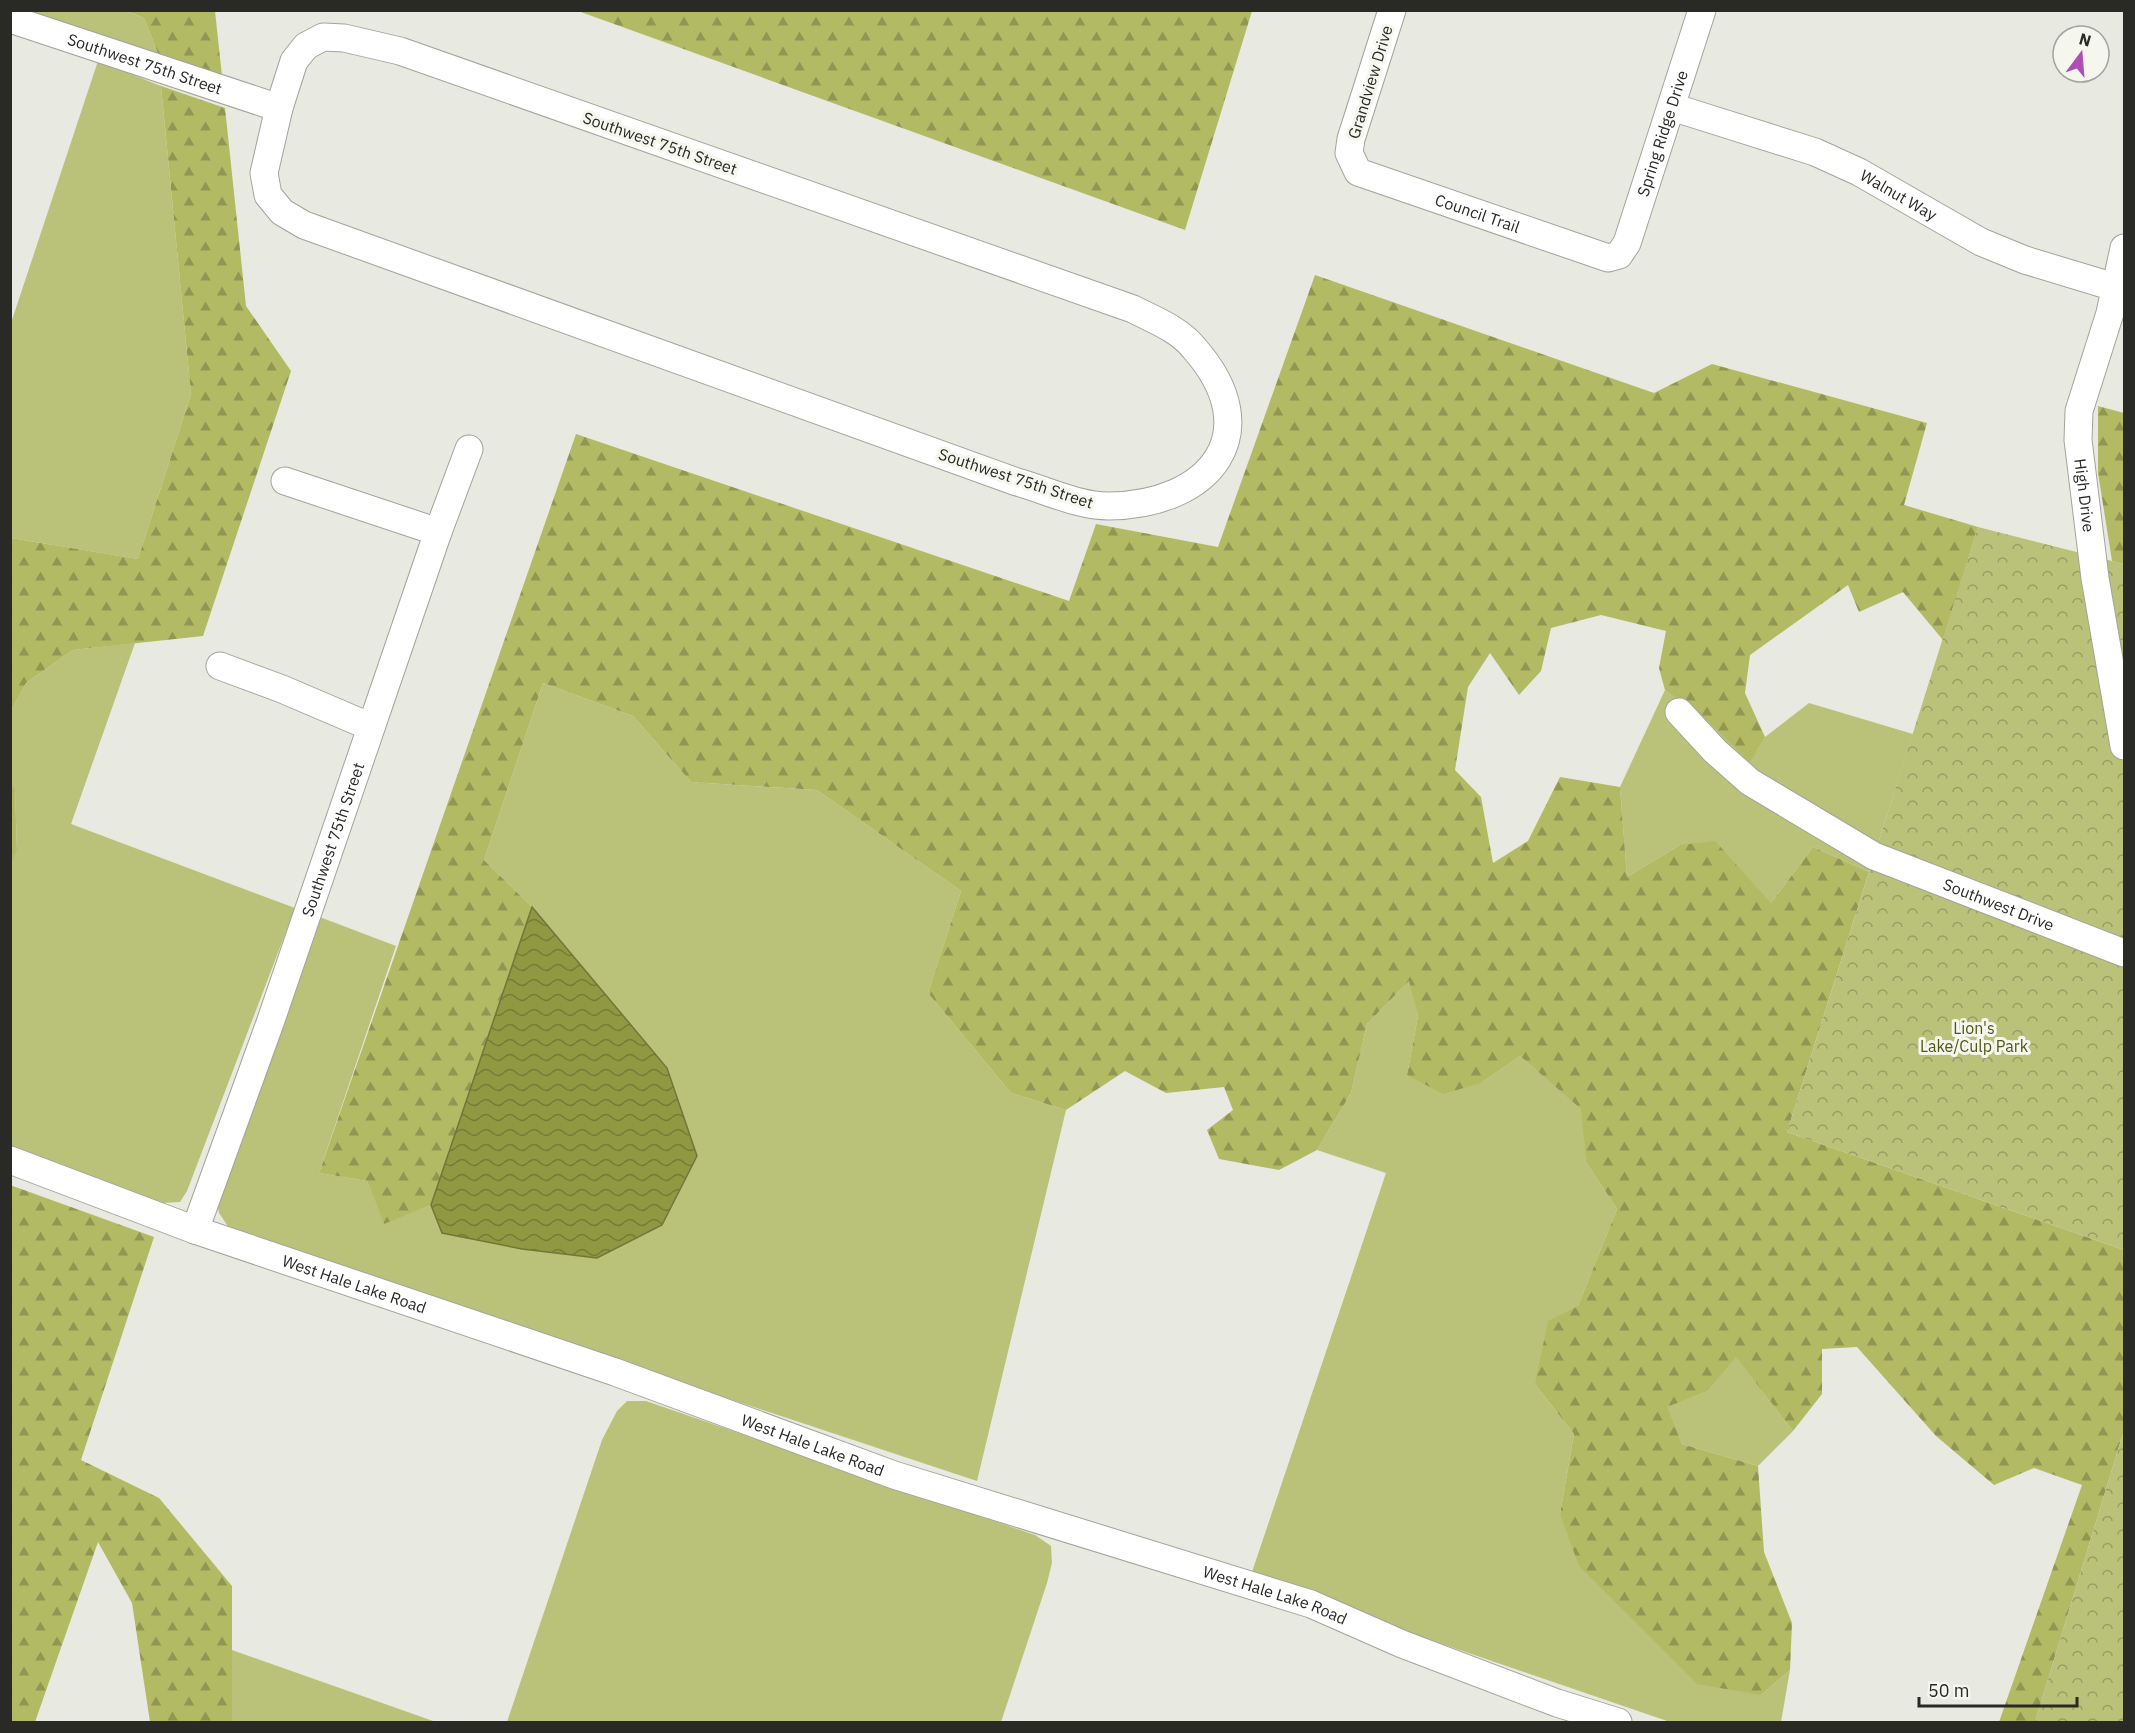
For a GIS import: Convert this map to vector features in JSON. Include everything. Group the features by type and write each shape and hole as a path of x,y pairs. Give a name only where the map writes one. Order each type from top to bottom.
{"street":[{"name":"Grandview Drive","path":"1349,153 1392,10"},
{"name":"Spring Ridge Drive","path":"1619,255 1627,243 1702,10"},
{"name":"Southwest 75th Street","path":"10,19 279,108"},
{"name":"Southwest 75th Street","path":"324,37 345,38 400,51 1133,309 1171,328 1194,347 1217,380 1228,405 1228,436 1216,462 1192,485 1161,498 1109,506 1086,503 1017,482 304,225 282,212 268,195 264,173 279,108 294,61 306,46 324,37"},
{"name":"Walnut Way","path":"1672,107 1815,152 1859,172 1981,242 2025,260 2120,289"},
{"name":"Council Trail","path":"1349,153 1358,172 1597,255 1608,258 1619,255"},
{"name":"High Drive","path":"2124,248 2120,289 2079,411 2078,440 2095,578 2124,746"},
{"name":"Southwest 75th Street","path":"195,1230 469,449"},
{"path":"285,481 438,532"},
{"path":"220,666 282,689 371,727"},
{"name":"Southwest Drive","path":"1679,712 1715,751 1750,782 1874,856 1932,881 2124,953"},
{"name":"West Hale Lake Road","path":"10,1160 195,1230 615,1372 894,1475 1311,1604 1402,1644 1557,1703 1618,1722"}],"green space":[{"path":"27,11 127,11 144,18 159,56"},
{"path":"127,11 215,11 222,76 159,56 144,18"},
{"path":"578,11 1252,11 1185,230"},
{"path":"98,61 161,86 191,394 138,559 11,538 11,323"},
{"path":"161,86 225,108 246,306 291,371 203,636 73,650 26,683 11,711 11,538 138,559 191,394"},
{"path":"1315,275 1654,393 1712,364 1927,423 1904,505 1978,527 1943,640 1903,592 1859,612 1848,585 1750,655 1745,693 1765,737 1750,762 1711,725 1665,690 1659,668 1666,631 1601,615 1551,628 1541,671 1519,695 1490,653 1468,687 1455,770 1481,797 1493,863 1528,841 1560,777 1620,787 1627,877 1680,845 1715,841 1771,903 1813,847 1869,872 1787,1132 2124,1250 2124,1430 2035,1722 1999,1722 2082,1485 2034,1468 1994,1485 1936,1436 1857,1347 1822,1349 1822,1394 1793,1431 1736,1357 1708,1391 1667,1407 1682,1444 1758,1466 1764,1552 1792,1623 1790,1670 1761,1695 1697,1684 1579,1566 1560,1514 1574,1434 1535,1384 1548,1321 1578,1306 1617,1209 1586,1162 1581,1109 1520,1056 1481,1083 1443,1094 1407,1075 1418,1016 1409,981 1367,1024 1351,1093 1317,1150 1279,1170 1219,1159 1207,1130 1233,1110 1224,1087 1166,1093 1125,1071 1066,1110 1011,1093 928,993 961,891 817,790 691,782 633,716 543,683 484,860 532,907 431,1205 384,1224 367,1181 319,1173 576,434 1069,601 1096,524 1218,547"},
{"path":"2098,406 2124,413 2124,564 2112,561 2098,473"},
{"name":"Lion's Lake/Culp Park","path":"1978,527 2124,564 2124,1250 1787,1132"},
{"path":"135,643 71,824 295,908 187,1191 180,1202 162,1203 11,1151 10,862 17,852 15,790 10,783 11,711 26,683 73,650"},
{"path":"543,683 633,716 691,782 817,790 961,891 928,993 1011,1093 1066,1110 977,1481 286,1252 229,1228 219,1213 216,1198 317,916 396,946 319,1173 367,1181 384,1223 431,1205 442,1233 522,1249 597,1258 667,1068 532,907 484,860"},
{"path":"1665,690 1711,725 1750,761 1765,737 1809,703 1913,734 1869,872 1813,847 1771,903 1680,845 1627,877 1620,787"},
{"path":"11,783 15,789 17,852 11,862"},
{"path":"1410,980 1418,1016 1407,1075 1481,1083 1520,1056 1582,1109 1586,1162 1617,1209 1578,1306 1535,1384 1574,1434 1560,1514 1761,1695 1790,1670 1781,1722 1670,1722 1250,1578 1386,1173 1317,1150 1351,1093 1367,1024"},
{"path":"10,1185 154,1237 81,1460 159,1498 232,1586 232,1722 150,1722 132,1603 98,1542 35,1722 11,1722"},
{"path":"1736,1356 1793,1431 1758,1466 1682,1444 1666,1407 1708,1391"},
{"path":"627,1401 646,1401 1035,1535 1051,1546 1052,1563 1047,1583 1001,1722 507,1722 602,1440 617,1411"},
{"path":"2124,1430 2124,1722 2035,1722"},
{"path":"232,1650 436,1722 232,1722"}],"water":[{"path":"532,907 667,1068 697,1156 662,1225 597,1258 522,1249 442,1233 431,1205"}]}
